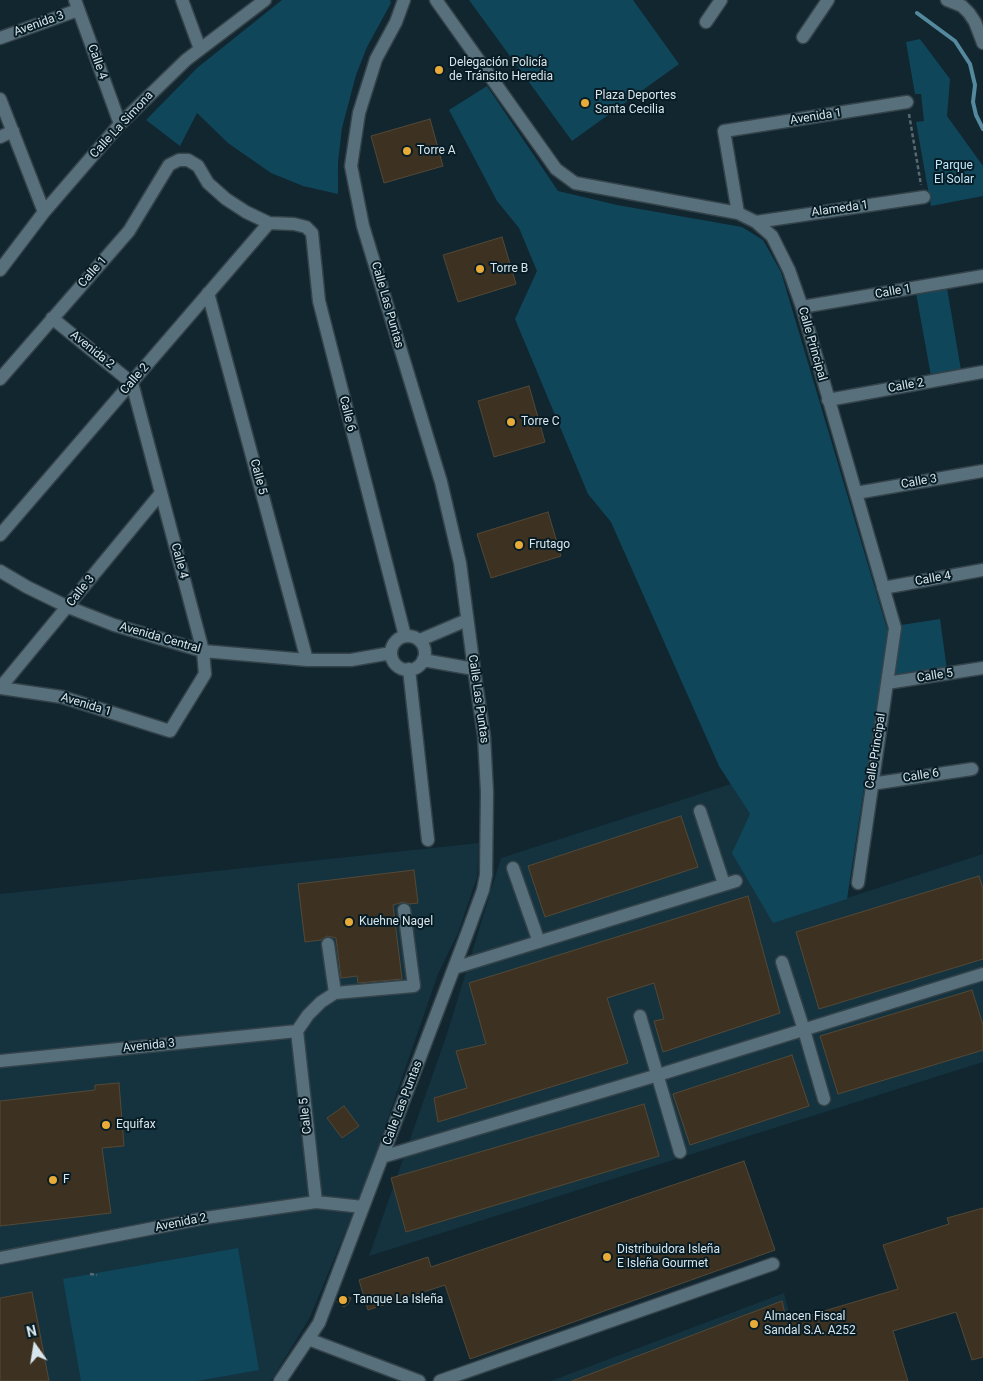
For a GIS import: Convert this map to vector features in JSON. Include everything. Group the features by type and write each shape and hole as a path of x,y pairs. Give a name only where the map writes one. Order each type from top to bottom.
{"street":[{"path":"182,0 200,48"},
{"name":"Calle La Simona","path":"0,270 44,212 120,124 200,48 265,0"},
{"name":"Calle Las Puntas","path":"280,1381 319,1323 483,890 487,858 487,792 484,736 460,563 441,482 363,226 351,166 359,113 376,60 396,22 404,0"},
{"name":"Calle Principal","path":"436,0 556,169 575,183 738,214 756,222 772,236 789,270 802,307 895,628 858,883"},
{"path":"706,22 721,0"},
{"path":"803,37 828,0"},
{"path":"947,0 962,6 969,13 983,42"},
{"name":"Avenida 3","path":"0,38 76,5"},
{"name":"Calle 4","path":"76,5 120,124"},
{"path":"0,99 44,212"},
{"name":"Avenida 1","path":"738,214 724,131 907,102"},
{"path":"0,136 13,132"},
{"name":"Calle 1","path":"0,379 129,231 169,165 179,160 188,160 198,166 208,183 226,198 246,212 269,223"},
{"name":"Alameda 1","path":"756,222 924,197"},
{"name":"Calle 2","path":"0,535 269,223"},
{"name":"Calle 6","path":"269,223 294,224 306,227 312,233 319,301 405,636"},
{"name":"Calle 1","path":"802,307 983,276"},
{"name":"Calle 5","path":"208,293 307,660"},
{"name":"Avenida 2","path":"52,318 132,383"},
{"name":"Calle 2","path":"828,400 983,372"},
{"name":"Calle 4","path":"132,383 203,651 205,674 170,731"},
{"name":"Calle 3","path":"856,493 983,471"},
{"name":"Calle 3","path":"0,688 161,493"},
{"name":"Calle 4","path":"883,588 983,570"},
{"name":"Avenida Central","path":"0,572 68,607 114,625 203,651 307,660 351,660 391,653"},
{"path":"420,640 467,620"},
{"path":"405,636 415,637 420,640 425,650 423,660 415,668 410,669 395,663 391,653 395,642 405,636"},
{"path":"423,660 474,669"},
{"name":"Calle 5","path":"887,684 983,668"},
{"path":"410,669 428,840"},
{"name":"Avenida 1","path":"0,688 62,697 170,731"},
{"name":"Calle 6","path":"871,784 972,769"},
{"path":"454,968 730,883 700,811"},
{"path":"513,868 539,942"},
{"path":"297,1031 308,1015 335,993 414,986 404,910"},
{"path":"328,944 335,993"},
{"path":"782,962 824,1100"},
{"path":"382,1157 658,1075 983,974"},
{"path":"640,1016 680,1152"},
{"name":"Avenida 3","path":"0,1062 297,1031"},
{"name":"Calle 5","path":"297,1031 316,1202"},
{"name":"Avenida 2","path":"0,1258 205,1218 316,1202 363,1207"},
{"path":"440,1381 774,1264"},
{"path":"308,1339 419,1381"}],"path":[{"path":"907,102 924,197"},
{"path":"90,1274 97,1275"}],"shaded area":[{"path":"731,784 750,814 773,922 983,854 983,1062 369,1256 447,1034 501,858"},
{"path":"479,843 477,877 458,933 438,974 364,1187 310,1317 271,1381 0,1381 0,894"},
{"name":"Almacen Fiscal Sandal S.A. A252","path":"784,1293 806,1381 551,1381"}],"green space":[{"path":"282,0 390,0 391,3 367,47 356,75 342,128 338,162 338,194 303,186 271,173 228,143 197,113 180,146 146,120 197,68"},
{"name":"Plaza Deportes Santa Cecilia","path":"469,0 633,0 679,64 572,141"},
{"name":"Parque El Solar","path":"920,39 950,79 947,116 983,166 983,196 931,206 916,122 924,121 921,94 915,94 906,42"},
{"path":"487,86 558,191 617,205 742,227 763,240 781,272 888,632 847,899 773,923 732,853 750,814 719,766 611,522 588,494 515,319 537,271 519,228 497,201 449,110"},
{"path":"947,288 961,370 931,376 916,293"},
{"path":"940,619 947,670 893,678 901,625"},
{"path":"238,1248 259,1370 197,1381 81,1381 63,1279"}],"building":[{"name":"Torre A","path":"430,119 443,166 384,183 371,136"},
{"name":"Torre B","path":"502,237 516,284 458,302 443,255"},
{"name":"Torre C","path":"529,386 545,442 494,457 478,401"},
{"name":"Frutago","path":"548,512 561,556 491,578 477,534"},
{"path":"681,816 698,867 545,917 528,866"},
{"name":"Kuehne Nagel","path":"414,870 418,903 409,904 403,902 393,905 402,979 358,983 357,976 341,978 336,938 327,936 321,940 305,942 298,884"},
{"path":"979,876 983,889 983,959 819,1009 796,932"},
{"path":"748,896 780,1013 663,1052 654,1021 664,1019 654,983 607,998 628,1063 438,1122 434,1098 467,1088 456,1051 486,1044 469,983"},
{"path":"972,990 983,1025 983,1050 838,1094 820,1036"},
{"path":"792,1055 809,1106 690,1145 673,1094"},
{"name":"F","path":"119,1083 124,1146 102,1148 111,1213 0,1226 0,1101 95,1090 95,1085"},
{"path":"644,1104 659,1156 406,1232 391,1178"},
{"path":"344,1106 359,1126 342,1138 327,1118"},
{"name":"Distribuidora Isleña E Isleña Gourmet","path":"744,1161 775,1250 470,1359 445,1285 368,1310 359,1280 428,1257 431,1267"},
{"path":"983,1208 983,1357 972,1360 956,1312 893,1331 908,1381 572,1381 782,1301 787,1322 898,1289 883,1245 949,1224 947,1218"},
{"path":"32,1292 49,1381 0,1381 0,1298"},
{"name":"Tanque La Isleña","path":"341,1295 351,1298 344,1307 337,1302"}],"waterway":[{"path":"917,13 955,41 970,64 975,85 973,102 976,115 983,129"}],"place":[{"name":"Delegación Policía de Tránsito Heredia","path":"439,70"},
{"name":"Plaza Deportes Santa Cecilia","path":"585,103"},
{"name":"Torre A","path":"407,151"},
{"name":"Torre B","path":"480,269"},
{"name":"Torre C","path":"511,422"},
{"name":"Frutago","path":"519,545"},
{"name":"Kuehne Nagel","path":"349,922"},
{"name":"Equifax","path":"106,1125"},
{"name":"F","path":"53,1180"},
{"name":"Distribuidora Isleña E Isleña Gourmet","path":"607,1257"},
{"name":"Tanque La Isleña","path":"343,1300"},
{"name":"Almacen Fiscal Sandal S.A. A252","path":"754,1324"}]}
